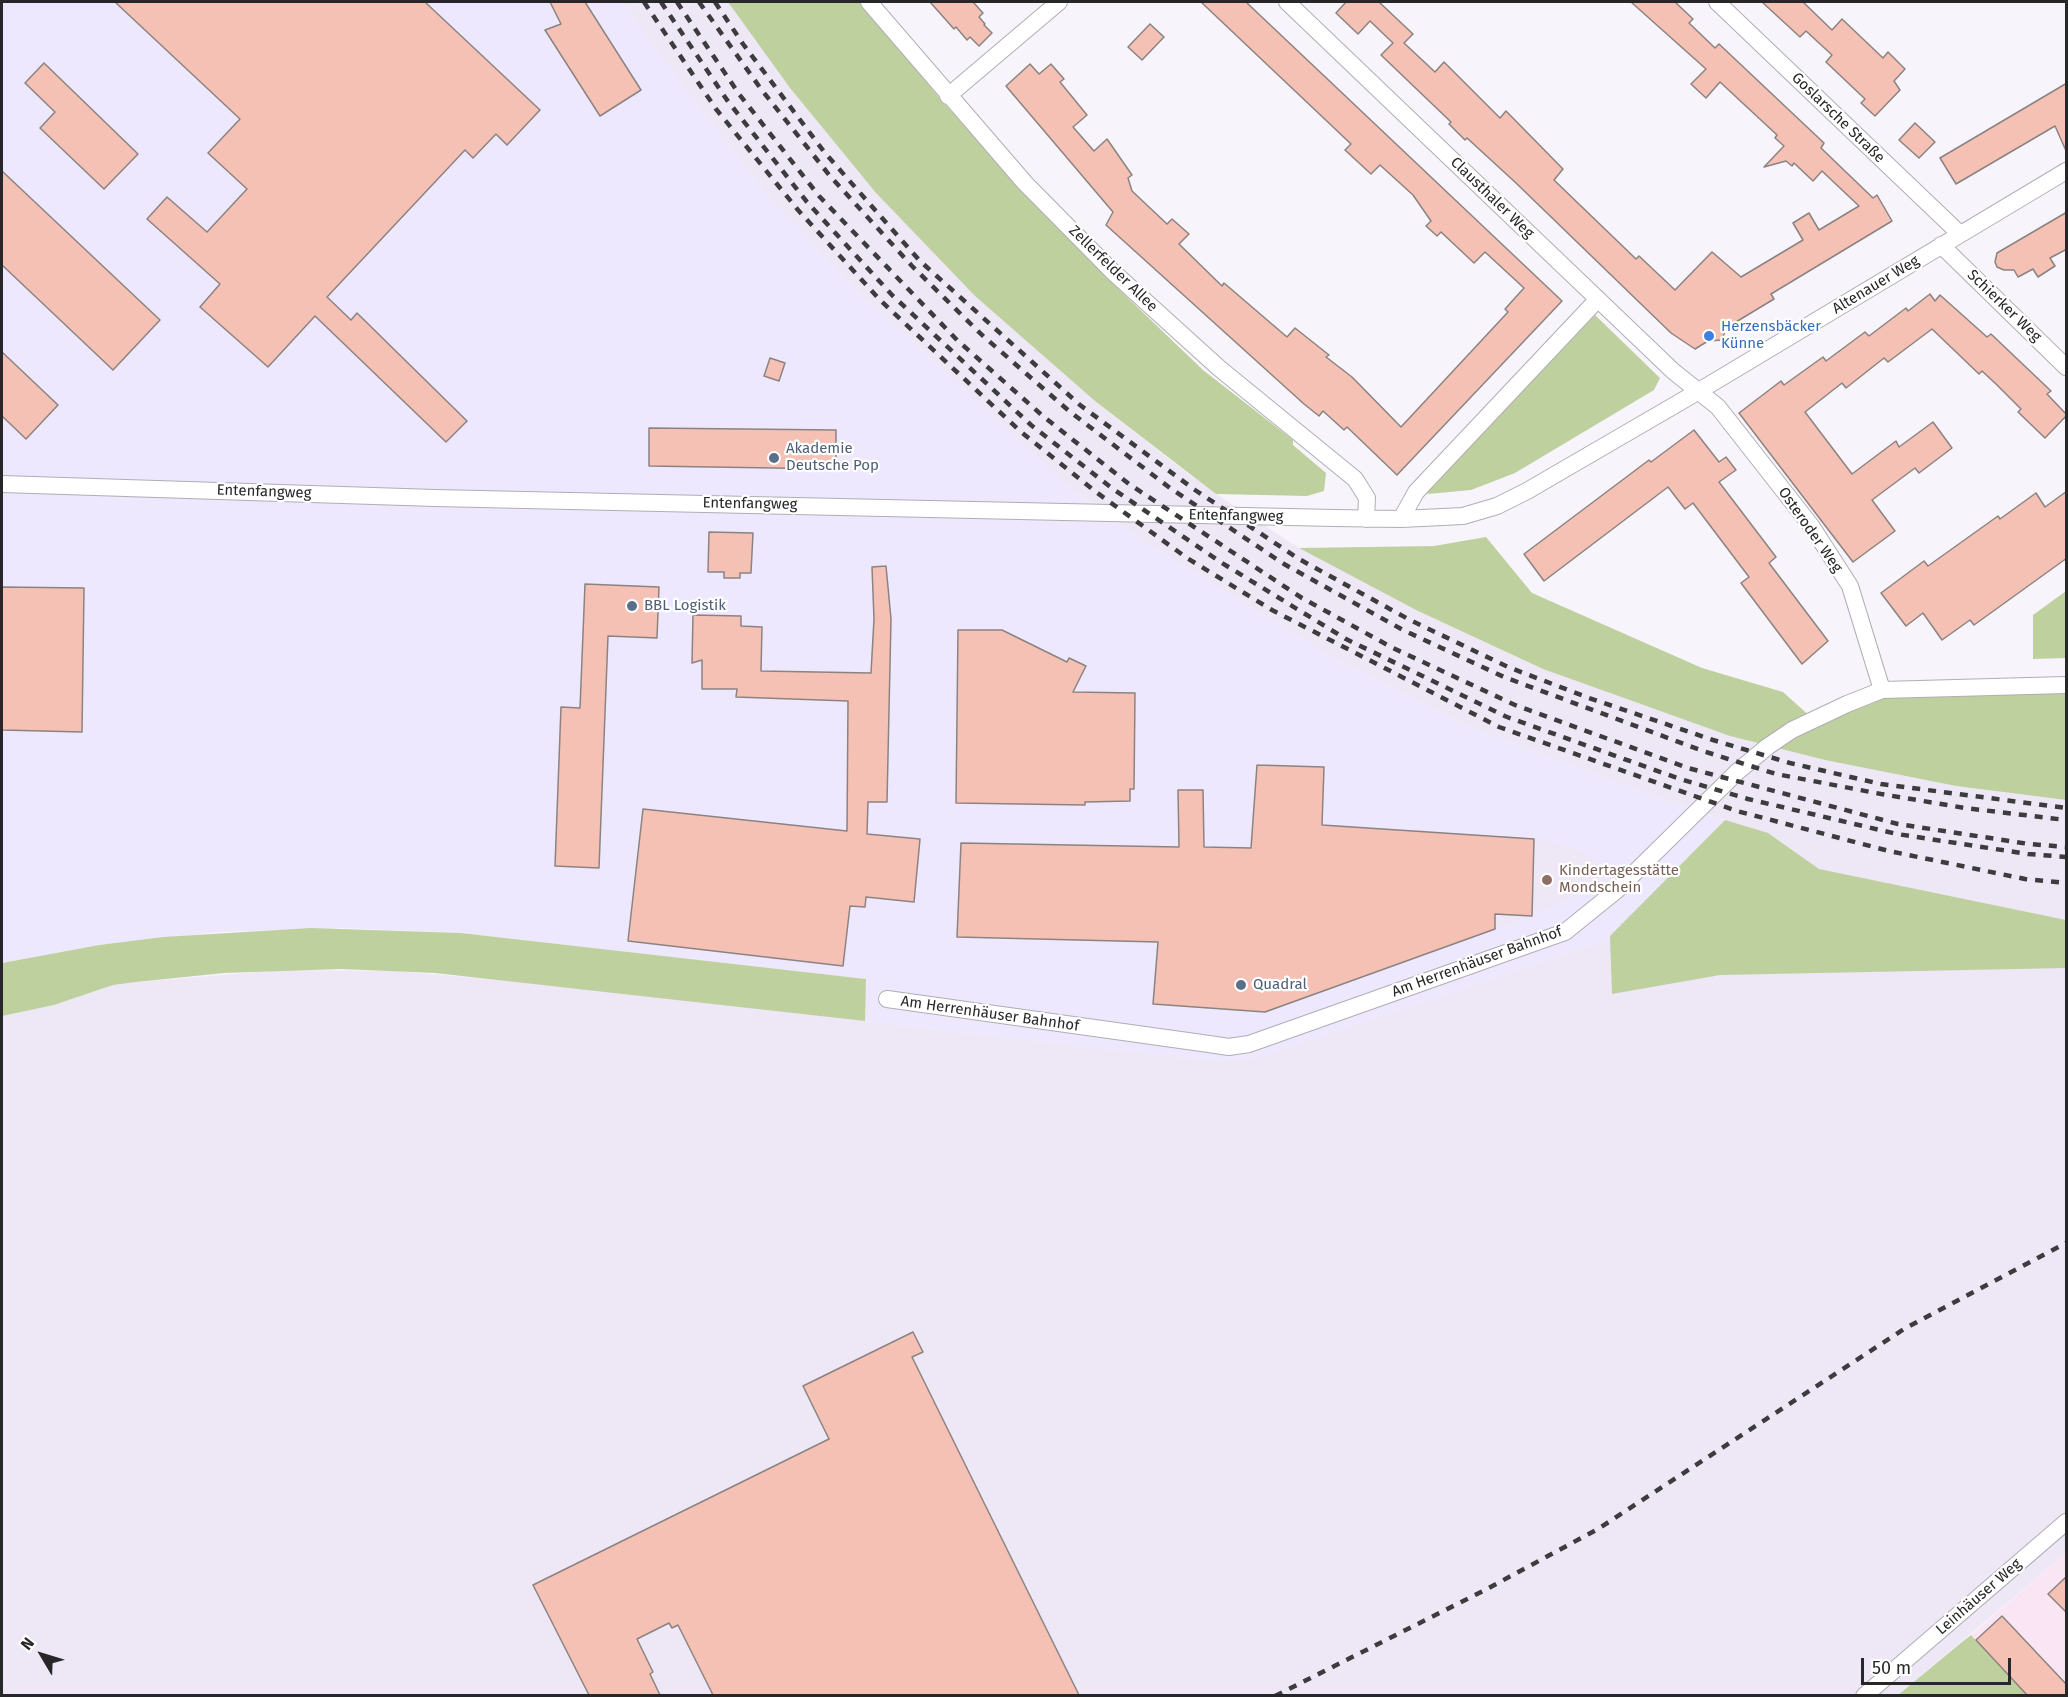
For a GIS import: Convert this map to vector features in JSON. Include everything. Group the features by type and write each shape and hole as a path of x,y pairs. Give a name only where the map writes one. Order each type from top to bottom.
{"street":[{"name":"Zellerfelder Allee","path":"870,2 948,96 1025,183 1112,271 1219,368 1355,479 1367,498 1366,519"},
{"path":"948,96 1059,2"},
{"name":"Goslarsche Straße","path":"1717,2 1960,234"},
{"name":"Clausthaler Weg","path":"1295,4 1598,299 1673,371 1699,392"},
{"name":"Altenauer Weg","path":"1497,506 1699,392 2067,171"},
{"name":"Schierker Weg","path":"1941,245 2067,367"},
{"path":"1401,519 1416,492 1598,299"},
{"name":"Osteroder Weg","path":"1699,392 1725,415 1812,527 1850,586 1882,690"},
{"name":"Entenfangweg","path":"2,484 435,498 1366,519 1463,516 1497,506"},
{"name":"Am Herrenhäuser Bahnhof","path":"887,999 1229,1047 1249,1044 1565,932 1617,890 1737,772 1767,747 1813,719 1882,690 2067,685"},
{"name":"Leinhäuser Weg","path":"1864,1695 2067,1522"}],"shaded area":[{"path":"2,2 622,2 683,86 770,198 854,288 1072,489 1151,546 1327,654 1460,723 1659,798 1725,820 1679,867 1638,929 1263,1056 1237,1060 1213,1061 865,1021 865,979 461,933 341,928 219,932 99,945 2,963"},
{"path":"622,2 728,2 790,88 876,193 975,296 1095,401 1169,459 1216,494 1299,548 1416,610 1543,669 1730,736 1825,760 1956,786 2066,800 2066,1553 1898,1695 2,1695 2,1016 54,1005 113,985 136,982 283,970 393,971 516,981 1213,1061 1237,1060 1263,1056 1638,929 1679,867 1726,820 1659,798 1460,723 1327,654 1151,546 1072,489 854,288 770,198 683,86"},
{"name":"Kindertagesstätte Mondschein","path":"1497,838 1547,840 1580,851 1608,870 1587,890 1532,916 1495,929"},
{"path":"2066,1553 2066,1695 2027,1695 1971,1635"}],"green space":[{"path":"728,2 861,2 942,101 1020,188 1106,277 1203,370 1293,440 1293,445 1326,473 1324,491 1307,496 1216,494 1095,401 975,296 876,193 790,88"},
{"path":"1595,315 1660,378 1654,390 1515,473 1471,490 1428,494 1427,491"},
{"path":"1486,537 1532,593 1702,668 1783,692 1813,719 1882,690 2066,689 2066,800 1956,786 1825,760 1730,736 1543,669 1416,610 1299,548 1434,546"},
{"path":"2066,591 2066,658 2033,659 2033,615"},
{"path":"1725,820 1768,833 1819,869 2066,920 2066,968 1720,975 1612,994 1610,936"},
{"path":"311,928 461,933 866,979 865,1021 435,973 341,969 224,973 113,985 54,1005 2,1016 2,963 99,945 163,937"},
{"path":"1971,1635 2027,1695 1898,1695 1962,1642"}],"building":[{"path":"115,2 425,2 540,110 507,145 496,134 473,158 465,150 327,297 351,320 357,313 467,421 446,442 315,316 268,367 200,307 220,284 147,219 167,197 207,232 247,189 208,153 240,119"},
{"path":"550,2 585,2 641,90 600,116 545,30 561,24"},
{"path":"930,2 973,2 983,13 979,17 992,33 979,46 970,37 967,40"},
{"path":"1201,2 1246,2 1562,301 1397,475 1347,427 1344,430 1323,411 1319,416 1304,404 1106,225 1113,212 1006,86 1030,64 1039,74 1051,64 1064,79 1060,82 1087,115 1073,127 1094,151 1107,139 1132,175 1128,178 1132,191 1167,224 1172,219 1189,234 1179,244 1222,286 1224,283 1287,337 1295,328 1329,355 1326,357 1352,377 1401,427 1508,312 1505,309 1524,288 1485,252 1474,263 1441,232 1437,236 1426,226 1431,221 1413,195 1380,165 1371,174 1345,150 1351,144"},
{"path":"1346,2 1379,2 1413,34 1404,43 1435,72 1444,62 1500,118 1506,111 1563,169 1554,180 1636,259 1639,256 1675,290 1712,252 1741,277 1803,240 1793,223 1809,213 1819,230 1859,206 1822,171 1813,181 1794,163 1792,166 1786,161 1764,167 1784,146 1775,138 1777,135 1720,82 1706,98 1691,84 1706,69 1631,2 1675,2 1693,19 1689,23 1715,48 1719,44 1824,143 1821,148 1873,198 1877,195 1892,221 1771,294 1774,299 1726,328 1722,340 1708,341 1695,349 1671,333 1516,183 1449,124 1451,122 1381,55 1393,43 1370,21 1358,34 1336,13"},
{"path":"1762,2 1803,2 1832,30 1842,19 1883,58 1888,52 1905,69 1894,81 1900,90 1875,116 1861,103 1865,99 1826,62 1832,55 1806,31 1800,37"},
{"path":"1150,24 1164,37 1142,60 1128,47"},
{"path":"44,63 138,154 104,189 40,128 55,112 25,83"},
{"path":"2067,83 2067,153 2055,126 1956,184 1940,158"},
{"path":"1915,123 1935,142 1919,158 1899,140"},
{"path":"2,171 160,320 113,370 2,265"},
{"path":"2067,212 2067,249 2050,258 2055,266 2038,277 2033,269 2018,277 2014,270 1997,267 1995,262 1997,253"},
{"path":"1930,294 1935,301 1940,295 1987,337 1991,334 2051,391 2047,394 2067,415 2045,438 2018,412 2021,409 1996,384 1982,371 1979,374 1932,329 1888,362 1884,358 1846,388 1842,383 1805,412 1852,474 1896,441 1899,447 1933,422 1952,448 1919,473 1915,468 1872,500 1895,531 1853,562 1739,413 1781,381 1784,385 1823,357 1826,361 1865,332 1869,336 1906,308 1908,311"},
{"path":"2,352 58,405 26,439 2,416"},
{"path":"770,358 785,363 779,381 764,376"},
{"path":"649,428 836,430 836,469 649,466"},
{"path":"1694,430 1719,462 1726,457 1736,470 1719,482 1776,557 1769,563 1828,641 1802,664 1741,583 1749,577 1693,503 1685,509 1668,487 1544,581 1524,554 1649,460 1651,462"},
{"path":"2067,491 2067,558 1974,625 1970,620 1942,640 1923,613 1906,626 1881,593 1924,561 1928,566 1998,516 2000,519 2036,493 2045,507"},
{"path":"709,532 753,533 751,573 740,573 740,578 724,578 724,572 708,572"},
{"path":"886,566 891,619 887,802 868,802 867,834 920,839 914,902 866,897 865,907 850,906 843,966 628,941 643,809 847,831 848,701 736,697 737,689 702,689 702,660 692,663 693,615 741,616 741,626 762,627 761,671 871,673 874,619 872,567"},
{"path":"585,584 659,587 657,638 608,636 599,868 555,866 561,707 580,708"},
{"path":"2,587 84,588 82,732 2,730"},
{"path":"958,630 1002,630 1067,662 1069,658 1086,666 1073,692 1135,693 1134,789 1130,789 1130,801 1085,802 1085,805 956,803"},
{"path":"1257,765 1324,767 1322,825 1534,839 1532,916 1495,914 1495,929 1265,1012 1153,1004 1158,942 957,937 961,843 1179,847 1178,790 1203,790 1204,847 1251,848"},
{"path":"913,1332 923,1352 912,1357 1079,1695 713,1695 678,1625 672,1628 669,1623 637,1639 653,1672 650,1674 660,1695 589,1695 533,1585 829,1439 803,1386"},
{"path":"2067,1576 2067,1613 2048,1594"},
{"path":"2002,1616 2067,1685 2067,1695 2027,1695 1976,1640"}],"railway":[{"path":"644,2 716,109 798,210 881,301 1020,431 1096,492 1187,558 1272,610 1499,727 1737,811 1889,851 2025,879 2066,883"},
{"path":"661,2 727,100 807,202 892,295 1031,425 1113,489 1222,563 1346,639 1507,717 1680,779 1748,799 1897,834 2028,854 2066,857"},
{"path":"677,2 739,94 819,196 957,340 1044,417 1129,484 1302,598 1393,648 1515,705 1688,768 1898,824 2029,844 2066,847"},
{"path":"699,2 761,89 830,176 912,266 982,335 1069,411 1170,488 1284,564 1403,630 1504,677 1703,751 1776,774 1881,794 1965,808 2066,820"},
{"path":"715,2 743,44 825,153 920,261 1080,405 1195,490 1299,559 1410,620 1508,667 1589,698 1713,740 1790,763 1881,784 2066,808"},
{"path":"1275,1696 1485,1590 1598,1529 1904,1329 2066,1243"}],"place":[{"name":"Herzensbäcker Künne","path":"1709,336"},
{"name":"Akademie Deutsche Pop","path":"774,458"},
{"name":"BBL Logistik","path":"632,606"},
{"name":"Kindertagesstätte Mondschein","path":"1547,880"},
{"name":"Quadral","path":"1241,985"}]}
